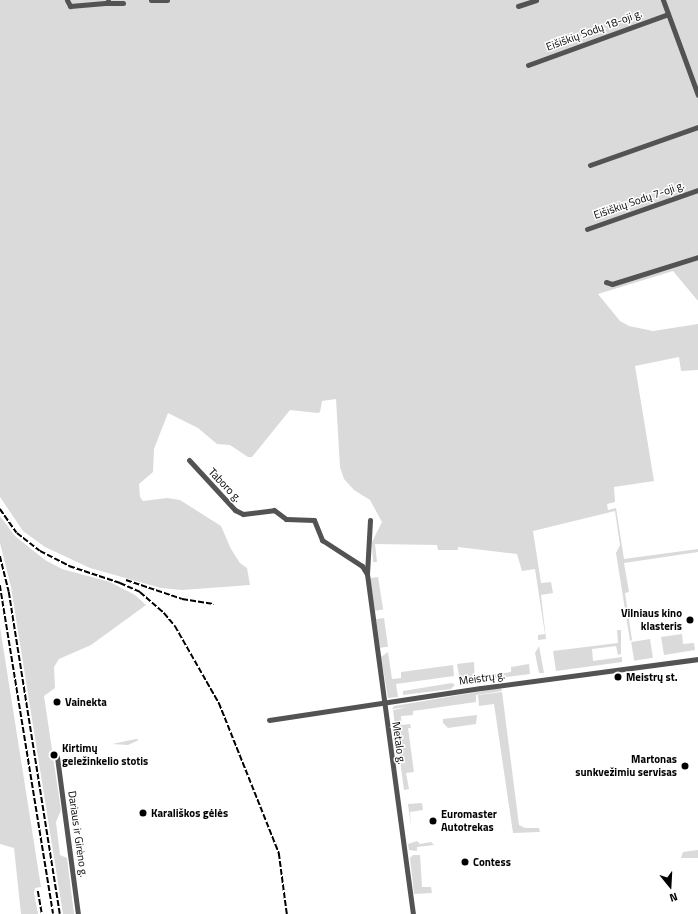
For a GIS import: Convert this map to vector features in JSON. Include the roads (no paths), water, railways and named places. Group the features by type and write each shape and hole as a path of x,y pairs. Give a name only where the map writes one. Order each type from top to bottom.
{"street":[{"path":"67,0 70,6 108,2 123,3"},
{"path":"151,1 167,0"},
{"path":"518,6 536,0"},
{"path":"663,0 698,95"},
{"name":"Eišiškių Sodų 18-oji g.","path":"528,65 668,14"},
{"path":"590,165 698,127"},
{"name":"Eišiškių Sodų 7-oji g.","path":"587,229 698,190"},
{"path":"606,282 612,284 698,257"},
{"name":"Taboro g.","path":"189,460 235,510 243,514 274,510 286,519 314,520 322,540 362,566 367,574"},
{"name":"Metalo g.","path":"370,520 367,574 383,702 413,914"},
{"name":"Meistrų g.","path":"269,720 383,702 698,659"},
{"name":"Dariaus ir Girėno g.","path":"57,757 78,914"}],"railway":[{"path":"0,509 17,533 40,551 69,566 120,583 140,592 164,613 175,626 219,703 279,853 287,914"},
{"path":"0,556 9,592 60,914"},
{"path":"126,580 182,599 214,604"},
{"path":"0,585 53,914"},
{"path":"38,891 42,914"}],"place":[{"name":"Vilniaus kino klasteris","path":"690,620"},
{"name":"Meistrų st.","path":"618,677"},
{"name":"Vainekta","path":"57,702"},
{"name":"Kirtimų geležinkelio stotis","path":"54,755"},
{"name":"Martonas sunkvežimiu servisas","path":"685,766"},
{"name":"Karališkos gėlės","path":"143,813"},
{"name":"Euromaster Autotrekas","path":"433,821"},
{"name":"Contess","path":"465,862"}]}
